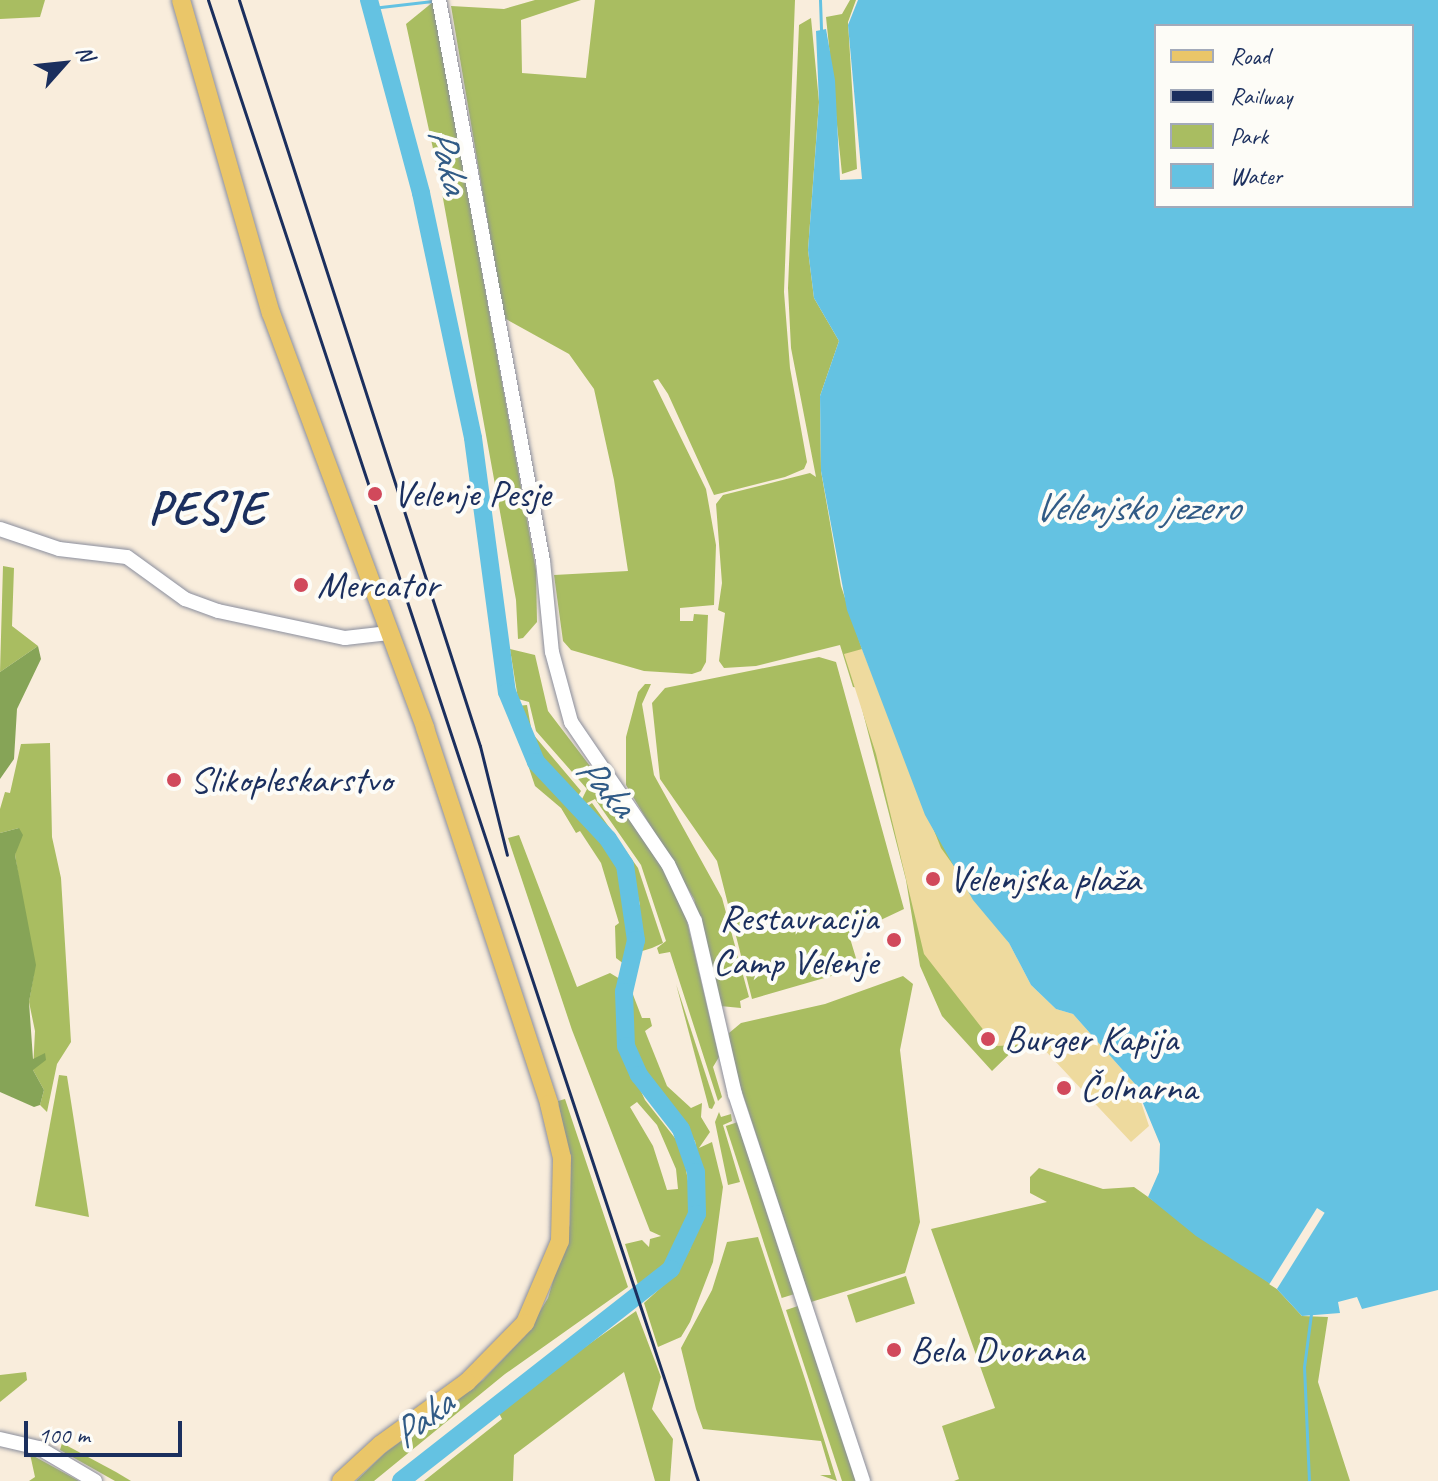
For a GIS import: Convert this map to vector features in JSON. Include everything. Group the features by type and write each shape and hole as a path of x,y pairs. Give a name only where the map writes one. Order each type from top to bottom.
{"main road":[{"path":"181,0 271,313 389,633 549,1104 562,1158 564,1197 560,1241 545,1286 511,1341 341,1481"}],"street":[{"path":"439,0 543,561 552,652 571,722 668,864 695,921 735,1094 863,1481"},
{"path":"0,529 59,549 127,557 185,599 218,611 345,638 389,633"},
{"path":"0,1439 39,1448 95,1481"}],"green space":[{"path":"0,0 45,0 40,17 0,19"},
{"path":"535,0 581,0 521,20 522,73 586,78 595,0 795,0 784,292 790,368 807,462 804,469 785,477 714,495 668,394 658,379 653,381 706,489 716,545 714,605 680,608 680,621 693,621 694,614 708,615 706,662 701,671 692,674 644,671 571,650 563,641 554,575 628,571 614,480 594,389 569,354 504,318 451,6 504,9"},
{"path":"850,0 856,0 848,22 857,169 842,174 826,17 842,14"},
{"path":"433,2 536,570 537,622 523,638 518,639 516,600 442,193 455,191 453,178 440,181 406,24"},
{"path":"811,18 819,102 808,250 814,298 839,341 820,396 821,471 841,586 862,649 859,688 853,687 840,645 756,666 724,668 719,661 725,613 718,610 722,583 716,504 723,495 810,473 816,477 791,348 788,288 799,25"},
{"path":"3,566 14,568 12,626 38,646 0,672"},
{"path":"38,646 41,659 17,709 14,759 0,779 0,672"},
{"path":"502,647 508,648 517,706 527,705 532,733 581,791 576,799 534,751 523,731 503,664"},
{"path":"510,649 535,655 548,711 619,804 667,875 685,913 719,1057 713,1067 722,1097 718,1101 670,952 659,954 657,948 666,941 641,865 595,799 585,804 582,799 587,789 536,731 529,702 518,699"},
{"path":"819,657 836,662 904,909 849,935 859,968 752,999 717,861 660,779 652,703 665,688"},
{"path":"645,684 651,684 642,704 654,775 722,898 749,997 740,1001 741,1008 720,1006 694,899 626,785 626,737 638,692"},
{"name":"Velenjska plaža","path":"859,697 999,936 1032,1032 992,1071 942,1016 920,966 906,880"},
{"path":"50,743 52,837 61,878 71,1042 57,1064 47,1112 40,1105 44,1090 33,1070 35,1031 29,1002 34,973 15,855 19,828 0,833 0,809 5,792 10,793 21,744"},
{"path":"526,759 597,834 618,870 630,921 624,964 616,958 615,926 619,923 601,863 580,831 576,833 561,808 535,786"},
{"path":"592,803 638,868 663,943 639,952 640,905 633,876 610,833 583,809"},
{"path":"19,828 23,835 15,855 36,965 29,1002 33,1059 45,1053 46,1060 33,1070 44,1090 40,1105 34,1107 0,1092 0,833"},
{"path":"519,835 577,987 610,973 620,979 618,1042 645,1100 682,1147 691,1198 684,1235 664,1266 639,1288 625,1244 642,1240 649,1247 650,1239 661,1236 650,1231 572,1030 508,838","holes":["637,1102 657,1125 676,1169 678,1189 667,1190 653,1146 630,1107"]},
{"path":"903,976 913,984 900,1050 920,1222 905,1273 811,1302 730,1055 729,1033 741,1023 825,1004"},
{"path":"676,984 715,1103 712,1109 709,1108"},
{"path":"630,987 642,1018 650,1018 652,1026 645,1031 667,1086 691,1108 702,1103 701,1117 710,1132 699,1148 712,1142 723,1187 713,1262 690,1322 681,1337 658,1347 644,1303 676,1274 690,1249 705,1195 695,1141 650,1082 631,1045"},
{"path":"59,1075 67,1076 89,1217 35,1206"},
{"path":"565,1099 628,1287 505,1374 374,1481 356,1481 385,1453 483,1380 525,1336 548,1298 570,1224 571,1168 558,1101"},
{"path":"719,1112 721,1117 731,1114 732,1121 723,1125 740,1182 728,1185 715,1122"},
{"path":"741,1121 797,1293 782,1298 726,1126"},
{"path":"1039,1168 1103,1189 1134,1187 1275,1287 1302,1316 1328,1317 1318,1382 1350,1481 954,1481 959,1479 942,1426 995,1408 931,1229 1047,1202 1030,1193 1030,1177"},
{"path":"758,1237 837,1481 820,1475 831,1475 821,1441 703,1429 696,1409 681,1348 712,1290 727,1242"},
{"path":"906,1276 915,1304 856,1323 847,1295"},
{"path":"801,1305 856,1481 842,1481 786,1310"},
{"path":"636,1311 661,1377 652,1409 673,1439 670,1481 655,1481 624,1372 514,1455 513,1481 424,1481 502,1419 497,1409"},
{"path":"26,1372 27,1380 0,1402 0,1375"},
{"path":"62,1443 131,1481 115,1481 60,1450"},
{"path":"30,1454 79,1481 29,1481 35,1477"}],"sand":[{"name":"Velenjska plaža","path":"862,649 941,848 1009,943 1031,985 1056,1009 1073,1014 1135,1084 1149,1126 1131,1142 1039,1044 996,1046 924,954 876,754 844,654"}],"water":[{"name":"Velenjsko jezero","path":"858,0 1438,0 1438,1290 1362,1309 1357,1297 1338,1302 1340,1313 1302,1316 1275,1287 1196,1236 1148,1197 1159,1172 1160,1144 1135,1084 1073,1014 1056,1009 1031,985 1009,943 973,900 925,815 847,610 821,471 820,396 839,341 814,298 808,250 819,103 816,31 826,29 835,80 840,180 862,179 848,25"}],"pier":[{"path":"1317,1208 1325,1213 1277,1289 1269,1284"}],"waterway":[{"name":"Paka","path":"369,0 421,193 473,438 507,692 536,762 608,839 625,865 636,940 624,992 626,1046 639,1075 681,1129 696,1172 697,1214 671,1269 401,1481"},
{"path":"820,0 821,30"},
{"path":"372,8 433,1"},
{"path":"1309,1481 1304,1367 1311,1314"}],"railway":[{"path":"208,0 698,1481"},
{"path":"239,0 480,746 507,855"}],"place":[{"name":"Velenje Pesje","path":"375,494"},
{"name":"Mercator","path":"301,585"},
{"name":"Slikopleskarstvo","path":"174,780"},
{"name":"Velenjska plaža","path":"933,879"},
{"name":"Restavracija Camp Velenje","path":"894,940"},
{"name":"Burger Kapija","path":"988,1039"},
{"name":"Čolnarna","path":"1064,1088"},
{"name":"Bela Dvorana","path":"894,1350"}],"district":[{"name":"PESJE","path":"207,508"}]}
